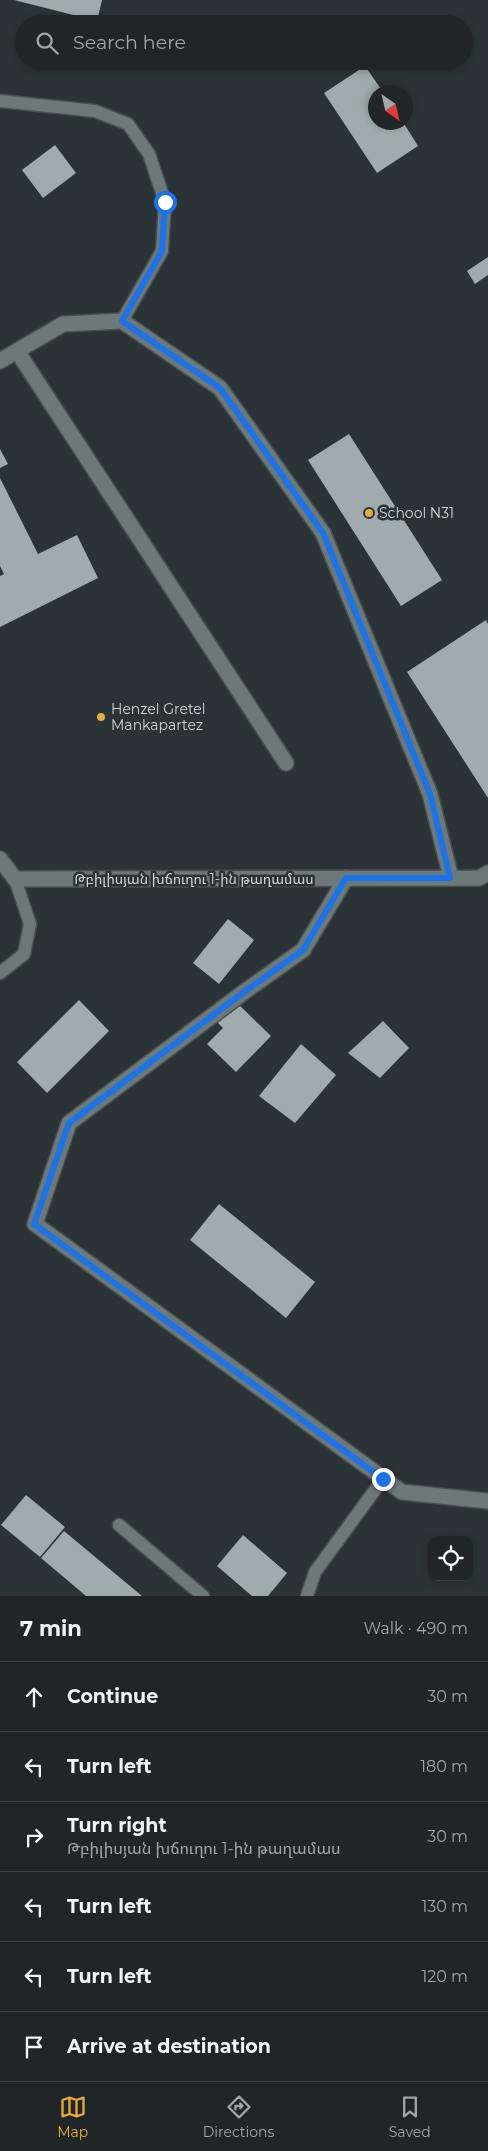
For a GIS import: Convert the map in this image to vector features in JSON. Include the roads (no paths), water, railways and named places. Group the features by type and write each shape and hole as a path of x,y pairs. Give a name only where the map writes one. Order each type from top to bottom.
{"street":[{"path":"0,361 63,324 122,321 220,388 323,533 430,794 450,878"},
{"path":"17,351 286,764"},
{"path":"0,859 15,879"},
{"name":"Թբիլիսյան խճուղու 1-ին թաղամաս","path":"15,879 479,878 488,873"},
{"path":"346,878 303,950 69,1123 34,1224 402,1492 488,1501"}],"lane":[{"path":"0,101 95,111 128,124 149,154 165,202 162,251 122,321"},
{"path":"0,973 24,954 30,924 15,879"},
{"path":"307,1596 315,1572 383,1479"},
{"path":"119,1525 203,1596"}],"place":[{"name":"School N31","path":"369,513"},
{"name":"Henzel Gretel Mankapartez","path":"101,717"}]}
